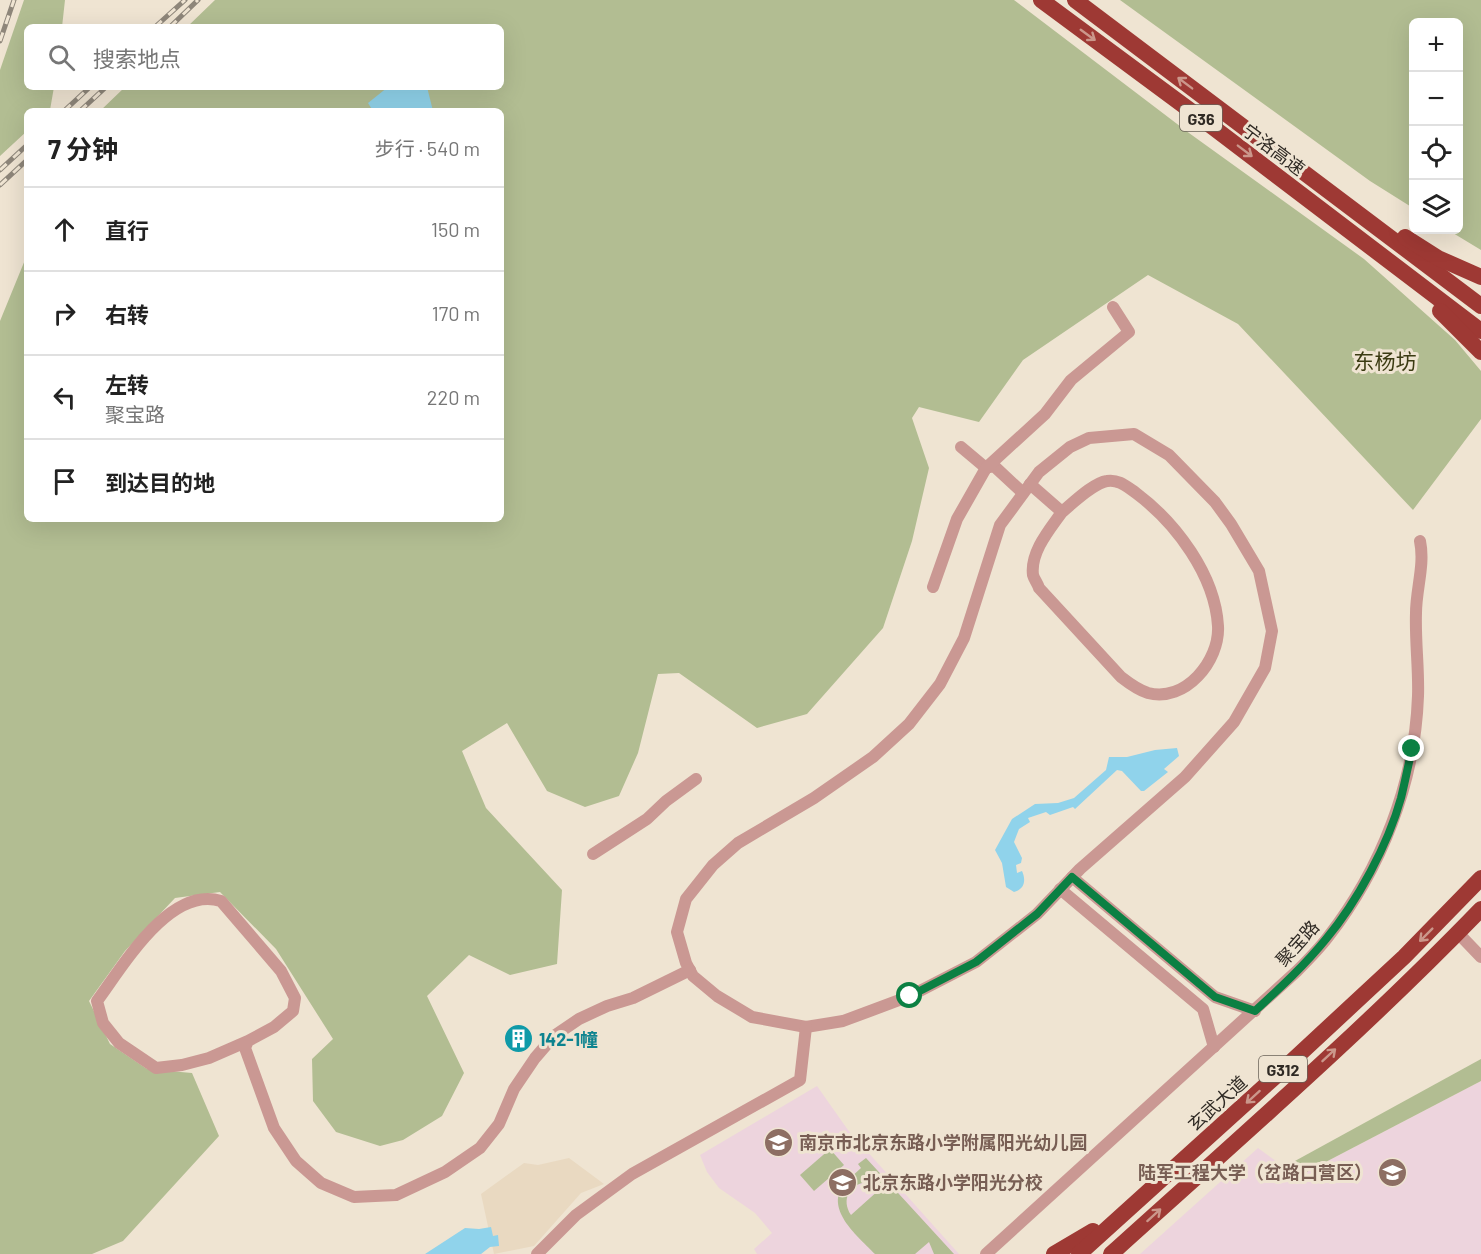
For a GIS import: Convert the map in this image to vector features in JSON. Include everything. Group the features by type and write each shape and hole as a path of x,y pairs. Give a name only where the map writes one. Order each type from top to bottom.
{"highway":[{"name":"宁洛高速","path":"1041,0 1481,331"},
{"name":"宁洛高速","path":"1075,0 1481,306"},
{"path":"1282,156 1438,258 1481,277"},
{"path":"1359,238 1424,295 1481,352"},
{"path":"1456,906 1481,870"},
{"name":"玄武大道","path":"1079,1254 1404,957 1481,878"},
{"name":"G312","path":"1111,1254 1294,1088 1481,909"},
{"path":"1054,1254 1122,1214"}],"street":[{"path":"933,587 957,519 986,468 1045,414 1071,380 1129,332 1113,306"},
{"path":"1134,434 1169,455 1215,502 1231,524 1259,571 1272,631 1265,668 1234,722 1185,777 1129,824 1072,877 1037,914 976,962 910,996 843,1021 806,1027 752,1017 717,996 693,976 686,963 677,932 686,899 713,865 738,843 814,798 873,758 909,724 940,684 964,638 1000,525 1039,472 1070,447 1089,438 1134,434"},
{"path":"961,447 986,468"},
{"path":"986,468 994,466 1062,512"},
{"path":"1106,481 1120,482 1141,497 1176,531 1202,573 1214,602 1218,629 1212,655 1198,678 1187,687 1165,694 1150,694 1134,688 1121,677 1039,588 1033,575 1035,561 1039,548 1062,512 1084,494 1106,481"},
{"name":"聚宝路","path":"986,1254 1305,963 1328,938 1353,901 1375,864 1400,800 1412,749 1418,697 1416,611 1423,554 1420,541"},
{"path":"593,854 647,819 666,801 696,780"},
{"path":"1072,877 1215,997 1255,1011"},
{"path":"1060,889 1203,1009 1214,1047"},
{"path":"248,1041 209,1058 182,1065 156,1068 118,1043 103,1023 97,1001 147,935 167,914 191,902 212,898 221,902 281,971 295,998 293,1011 274,1027 248,1041 244,1048 274,1128 296,1161 321,1183 354,1197 396,1195 445,1172 480,1148 499,1124 514,1089 535,1058 554,1036 579,1019 607,1006 633,998 690,970"},
{"path":"1458,933 1481,957"},
{"path":"537,1254 576,1215 632,1174 800,1080 806,1027"}],"shaded area":[{"name":"陆军工程大学（岔路口营区）","path":"1481,1081 1481,1254 1140,1254 1258,1148 1295,1178"},
{"name":"北京东路小学阳光分校","path":"817,1086 848,1130 959,1254 757,1254 754,1249 772,1233 755,1213 719,1188 707,1172 700,1155"},
{"path":"569,1158 604,1184 581,1193 534,1246 494,1254 481,1194 524,1163 538,1165"}],"green space":[{"path":"24,0 65,0 62,24 24,24 24,90 53,90 50,108 24,108 24,134 0,156 0,70"},
{"path":"215,0 1014,0 1189,133 1364,259 1455,340 1481,371 1481,419 1413,510 1238,324 1148,275 1023,360 979,422 919,407 912,418 929,468 912,541 883,628 807,714 757,728 679,673 658,674 638,753 619,796 585,807 547,791 507,723 462,751 486,808 562,890 557,964 510,975 469,955 427,996 464,1073 442,1116 403,1140 380,1146 336,1132 313,1101 312,1059 333,1039 276,949 220,892 175,898 125,951 89,1001 110,1044 147,1069 192,1073 219,1136 123,1241 92,1254 0,1254 0,321 24,262 24,522 504,522 504,108 103,108 122,90 504,90 504,24 190,24"},
{"path":"1120,0 1481,0 1481,250 1455,234 1463,234 1463,18 1409,18 1409,205 1370,181"},
{"path":"1481,1059 1481,1081 1295,1178 1284,1167"},
{"path":"830,1149 844,1165 814,1191 800,1175"},
{"path":"866,1158 954,1254 934,1254 929,1242 915,1254 875,1254 846,1223 838,1204 843,1185 861,1168 858,1164","holes":["867,1182 880,1189 851,1215 847,1204 851,1189"]}],"water":[{"path":"384,90 428,90 432,108 371,108 368,103"},
{"path":"1177,748 1179,756 1164,769 1168,772 1144,791 1141,791 1122,771 1117,770 1075,809 1073,807 1050,815 1046,812 1028,818 1030,822 1019,829 1014,842 1022,858 1021,863 1016,865 1017,873 1022,871 1024,884 1014,892 1006,887 1002,863 995,850 1012,819 1035,804 1058,803 1074,798 1106,770 1109,757 1127,757 1155,750"},
{"path":"491,1227 493,1236 498,1235 499,1246 490,1247 481,1254 425,1254 465,1228"}],"railway":[{"path":"0,41 14,0"},
{"path":"158,24 185,0"},
{"path":"173,24 198,0"},
{"path":"67,108 87,90"},
{"path":"83,108 103,90"},
{"path":"0,170 24,148"},
{"path":"0,185 24,163"}],"place":[{"name":"142-1幢","path":"518,1039"},
{"name":"南京市北京东路小学附属阳光幼儿园","path":"778,1142"},
{"name":"陆军工程大学（岔路口营区）","path":"1393,1172"},
{"name":"北京东路小学阳光分校","path":"842,1182"}],"district":[{"name":"东杨坊","path":"1385,360"}],"route":[{"path":"910,996 976,962 1037,914 1072,877 1162,952 1168,960 1215,997 1255,1011 1328,938 1353,901 1375,864 1400,800 1412,749"}]}
